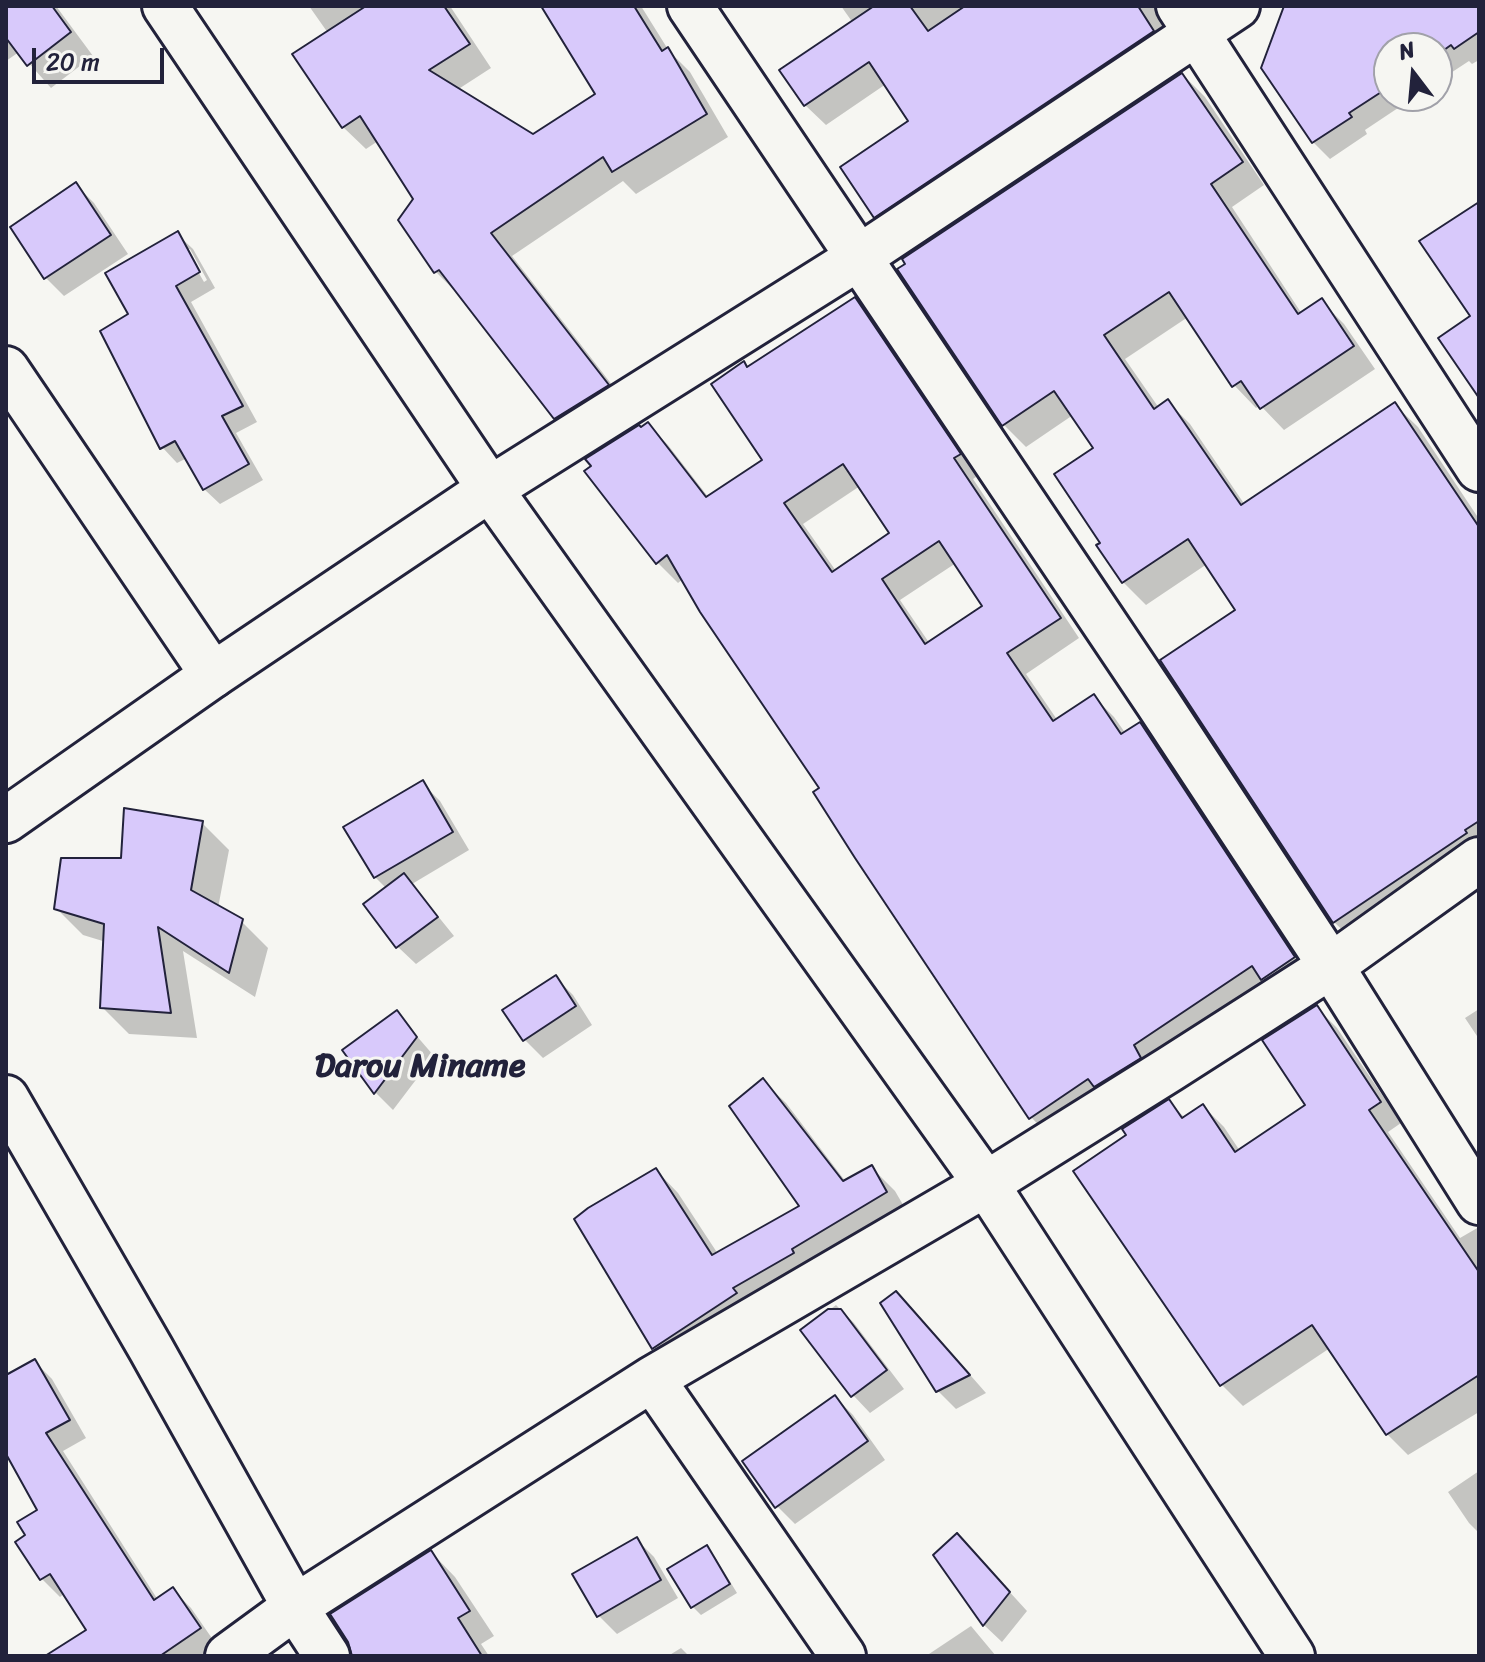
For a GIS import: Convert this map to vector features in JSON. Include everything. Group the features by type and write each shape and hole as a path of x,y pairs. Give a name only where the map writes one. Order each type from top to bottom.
{"street":[{"path":"165,6 490,489 653,715 816,950 986,1184 1292,1656"},
{"path":"690,6 1331,966 1479,1202"},
{"path":"6,820 213,675 490,489 858,258 1188,19 1237,6"},
{"path":"1188,19 1479,469"},
{"path":"6,369 213,675"},
{"path":"228,1656 295,1607 652,1379 986,1184 1331,966 1479,860"},
{"path":"6,1098 295,1607 327,1656"},
{"path":"652,1379 843,1656"}],"building":[{"path":"6,6 52,6 71,32 27,66 6,38"},
{"path":"366,6 444,6 470,44 429,70 533,134 595,94 541,6 634,6 662,51 668,47 707,114 612,172 603,157 491,233 609,385 554,419 439,270 434,273 398,220 413,199 360,116 342,128 292,54"},
{"path":"874,6 910,6 928,31 965,6 1138,6 1154,31 874,218 840,167 908,121 869,62 804,106 779,70"},
{"path":"1284,6 1479,6 1479,32 1454,49 1453,32 1373,32 1373,97 1349,113 1352,117 1312,143 1261,68"},
{"path":"1182,73 1243,162 1211,184 1298,314 1322,298 1354,346 1260,409 1241,381 1232,387 1169,292 1104,335 1154,409 1168,399 1241,505 1395,402 1479,527 1479,821 1465,830 1467,833 1333,923 1160,660 1235,610 1188,539 1122,583 1096,545 1100,543 1054,474 1093,448 1054,391 1002,426 897,269 905,264 902,259"},
{"path":"76,182 111,235 44,279 10,227"},
{"path":"1479,202 1479,398 1438,338 1470,316 1419,241"},
{"path":"178,231 200,272 176,286 243,406 222,416 249,464 203,490 175,441 160,449 100,331 128,314 105,273"},
{"path":"855,297 961,454 954,458 1061,618 1007,653 1053,721 1094,694 1121,734 1140,722 1295,957 1261,980 1252,966 1134,1045 1141,1058 1094,1087 1088,1079 1029,1119 855,858 813,792 819,788 700,612 667,555 656,564 584,471 591,466 585,459 648,422 706,497 762,460 711,384 744,361 747,367","holes":["843,464 889,533 832,572 784,503","939,541 982,606 925,644 882,579"]},
{"path":"423,780 453,832 374,878 343,827"},
{"path":"124,808 203,821 191,890 243,919 229,973 158,927 171,1013 100,1008 104,924 54,909 61,858 121,858"},
{"path":"404,873 438,917 396,948 363,904"},
{"path":"556,975 576,1006 523,1041 502,1010"},
{"path":"1317,1005 1381,1102 1369,1110 1479,1272 1479,1375 1386,1435 1312,1325 1220,1386 1073,1171 1126,1135 1122,1129 1169,1099 1182,1118 1203,1104 1235,1152 1305,1105 1262,1040"},
{"path":"397,1010 417,1037 374,1094 342,1050"},
{"path":"763,1078 843,1181 872,1165 887,1192 792,1249 794,1253 733,1288 737,1293 652,1349 574,1219 656,1168 712,1255 799,1206 729,1106"},
{"path":"896,1291 970,1375 936,1392 880,1303"},
{"path":"828,1309 841,1309 887,1370 851,1397 800,1330"},
{"path":"35,1359 70,1420 46,1433 154,1600 173,1587 201,1628 160,1656 45,1656 86,1630 50,1574 40,1580 15,1542 25,1535 17,1522 37,1510 6,1454 6,1375"},
{"path":"835,1395 868,1441 775,1508 742,1461"},
{"path":"957,1533 1010,1592 983,1626 933,1555"},
{"path":"637,1537 661,1580 597,1617 572,1574"},
{"path":"707,1545 730,1584 691,1608 667,1569"},
{"path":"431,1550 470,1611 458,1618 482,1656 352,1656 348,1642 330,1614"}],"district":[{"name":"Darou Miname","path":"420,1067"}]}
